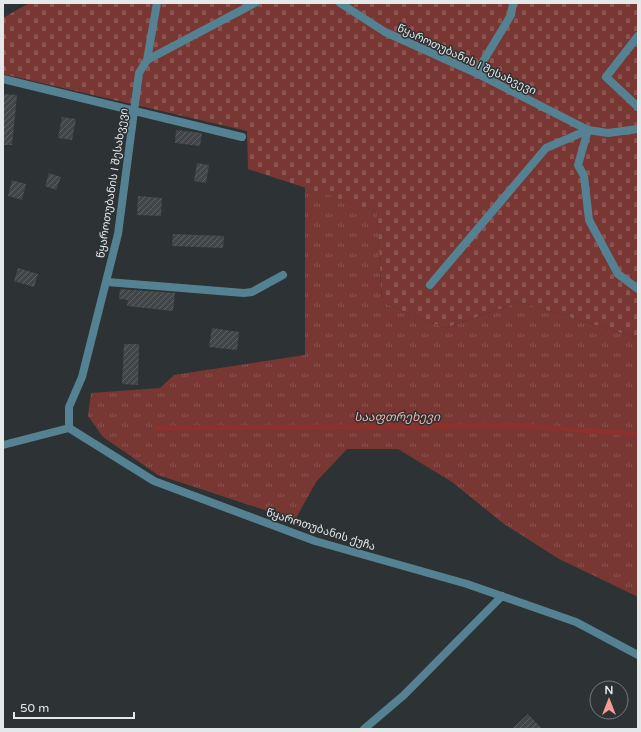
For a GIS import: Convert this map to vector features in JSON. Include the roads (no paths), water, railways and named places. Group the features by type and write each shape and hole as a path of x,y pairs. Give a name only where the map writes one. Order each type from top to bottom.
{"street":[{"name":"წყაროთუბანის I შესახვევი","path":"69,428 70,407 82,377 118,234 139,73 147,60 158,3"},
{"path":"147,60 255,3"},
{"name":"წყაროთუბანის I შესახვევი","path":"340,3 385,32 476,73 588,130"},
{"path":"476,73 510,15 513,3"},
{"path":"638,36 606,77 638,107"},
{"path":"3,79 242,137"},
{"path":"430,285 546,148 588,130 608,133 638,129"},
{"path":"588,130 578,166 584,176 589,220 618,274 638,289"},
{"path":"107,282 244,293 252,292 283,275"},
{"path":"3,445 69,428"},
{"name":"წყაროთუბანის ქუჩა","path":"69,428 154,481 232,512 315,541 467,584 576,622 638,655"},
{"path":"364,729 404,695 502,596"}],"waterway":[{"name":"სააფთრეხევი","path":"156,428 523,426 638,434"}]}
